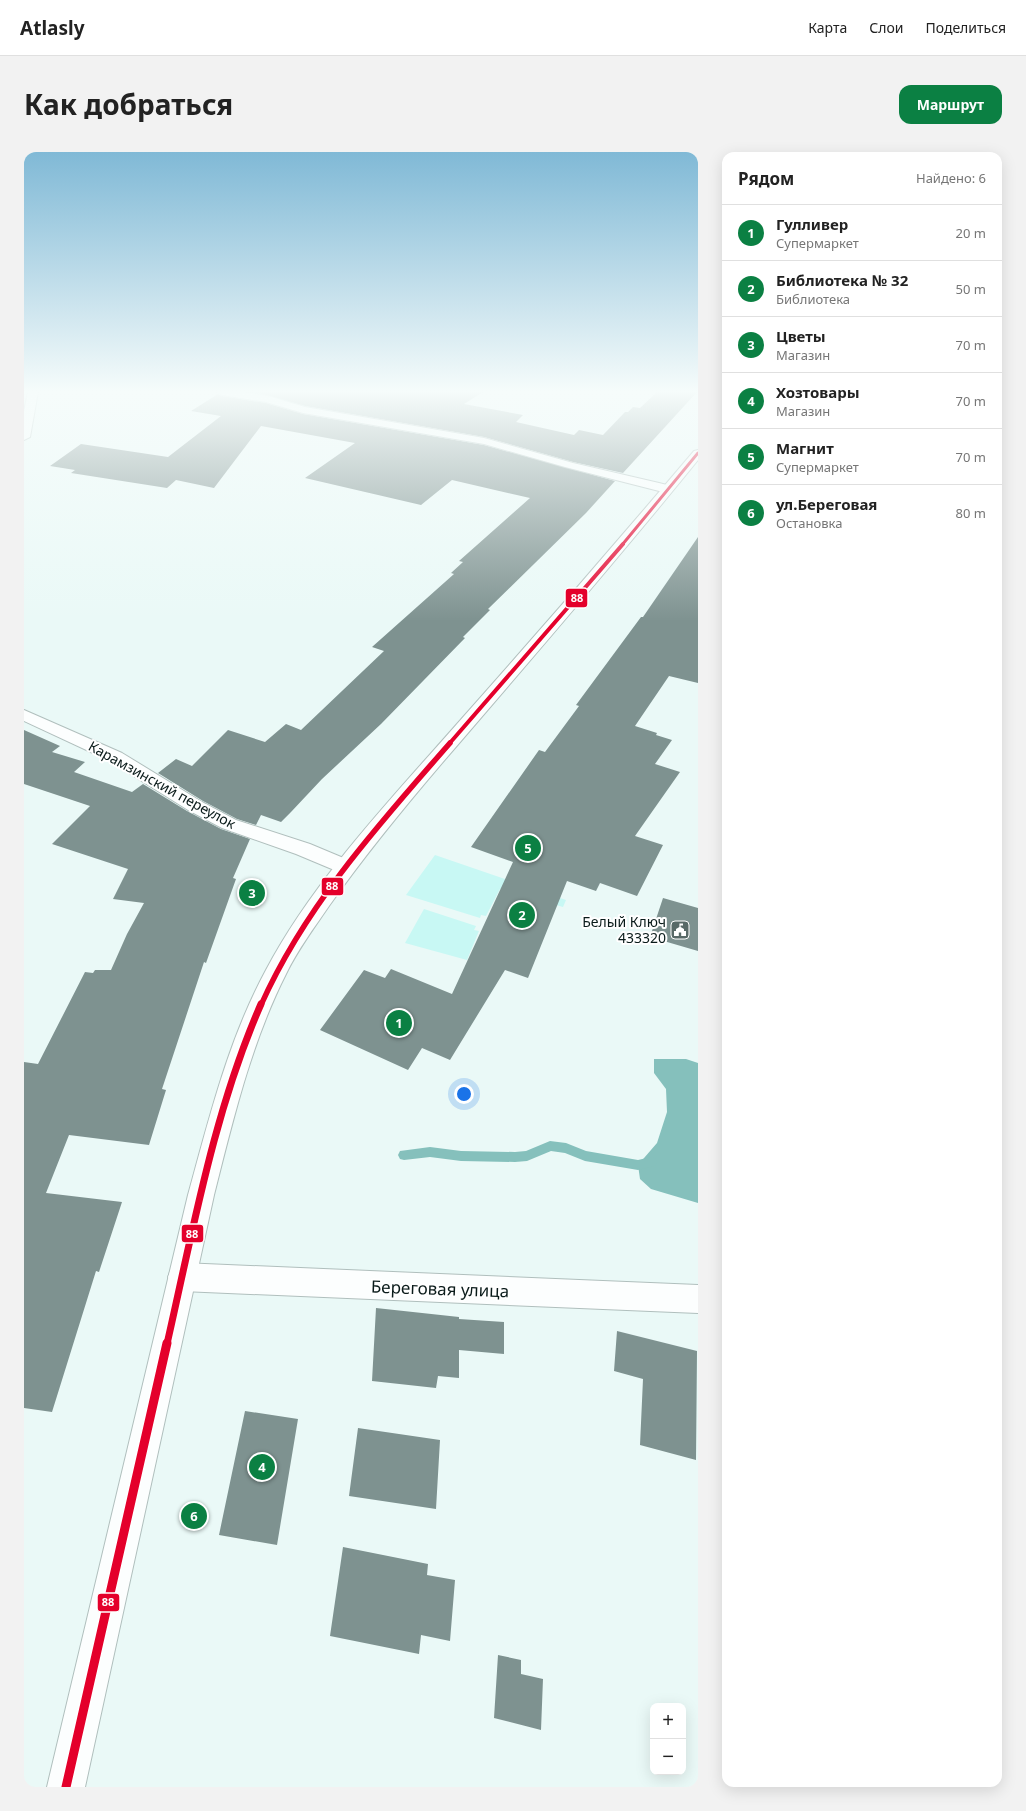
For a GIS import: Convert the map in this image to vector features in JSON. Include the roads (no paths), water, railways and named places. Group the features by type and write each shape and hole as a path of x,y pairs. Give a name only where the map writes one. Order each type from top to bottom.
{"street":[{"path":"582,468 634,479 667,490"},
{"path":"66,1787 182,1277 224,1108 259,1009 295,938 346,867 422,775 608,562 685,468"},
{"name":"Карамзинский переулок","path":"24,715 116,757 195,806 229,824 303,849 346,867"},
{"name":"Береговая улица","path":"182,1277 698,1299"}],"waterway":[{"path":"404,1155 430,1152 461,1156 515,1157 527,1156 550,1146 566,1148 585,1156 638,1165 651,1162"}],"place":[{"name":"Магнит","path":"528,848"},
{"name":"Цветы","path":"252,893"},
{"name":"Библиотека № 32","path":"522,915"},
{"name":"Белый Ключ 433320","path":"680,930"},
{"name":"Гулливер","path":"399,1023"},
{"name":"Хозтовары","path":"262,1467"},
{"name":"ул.Береговая","path":"194,1516"}]}
